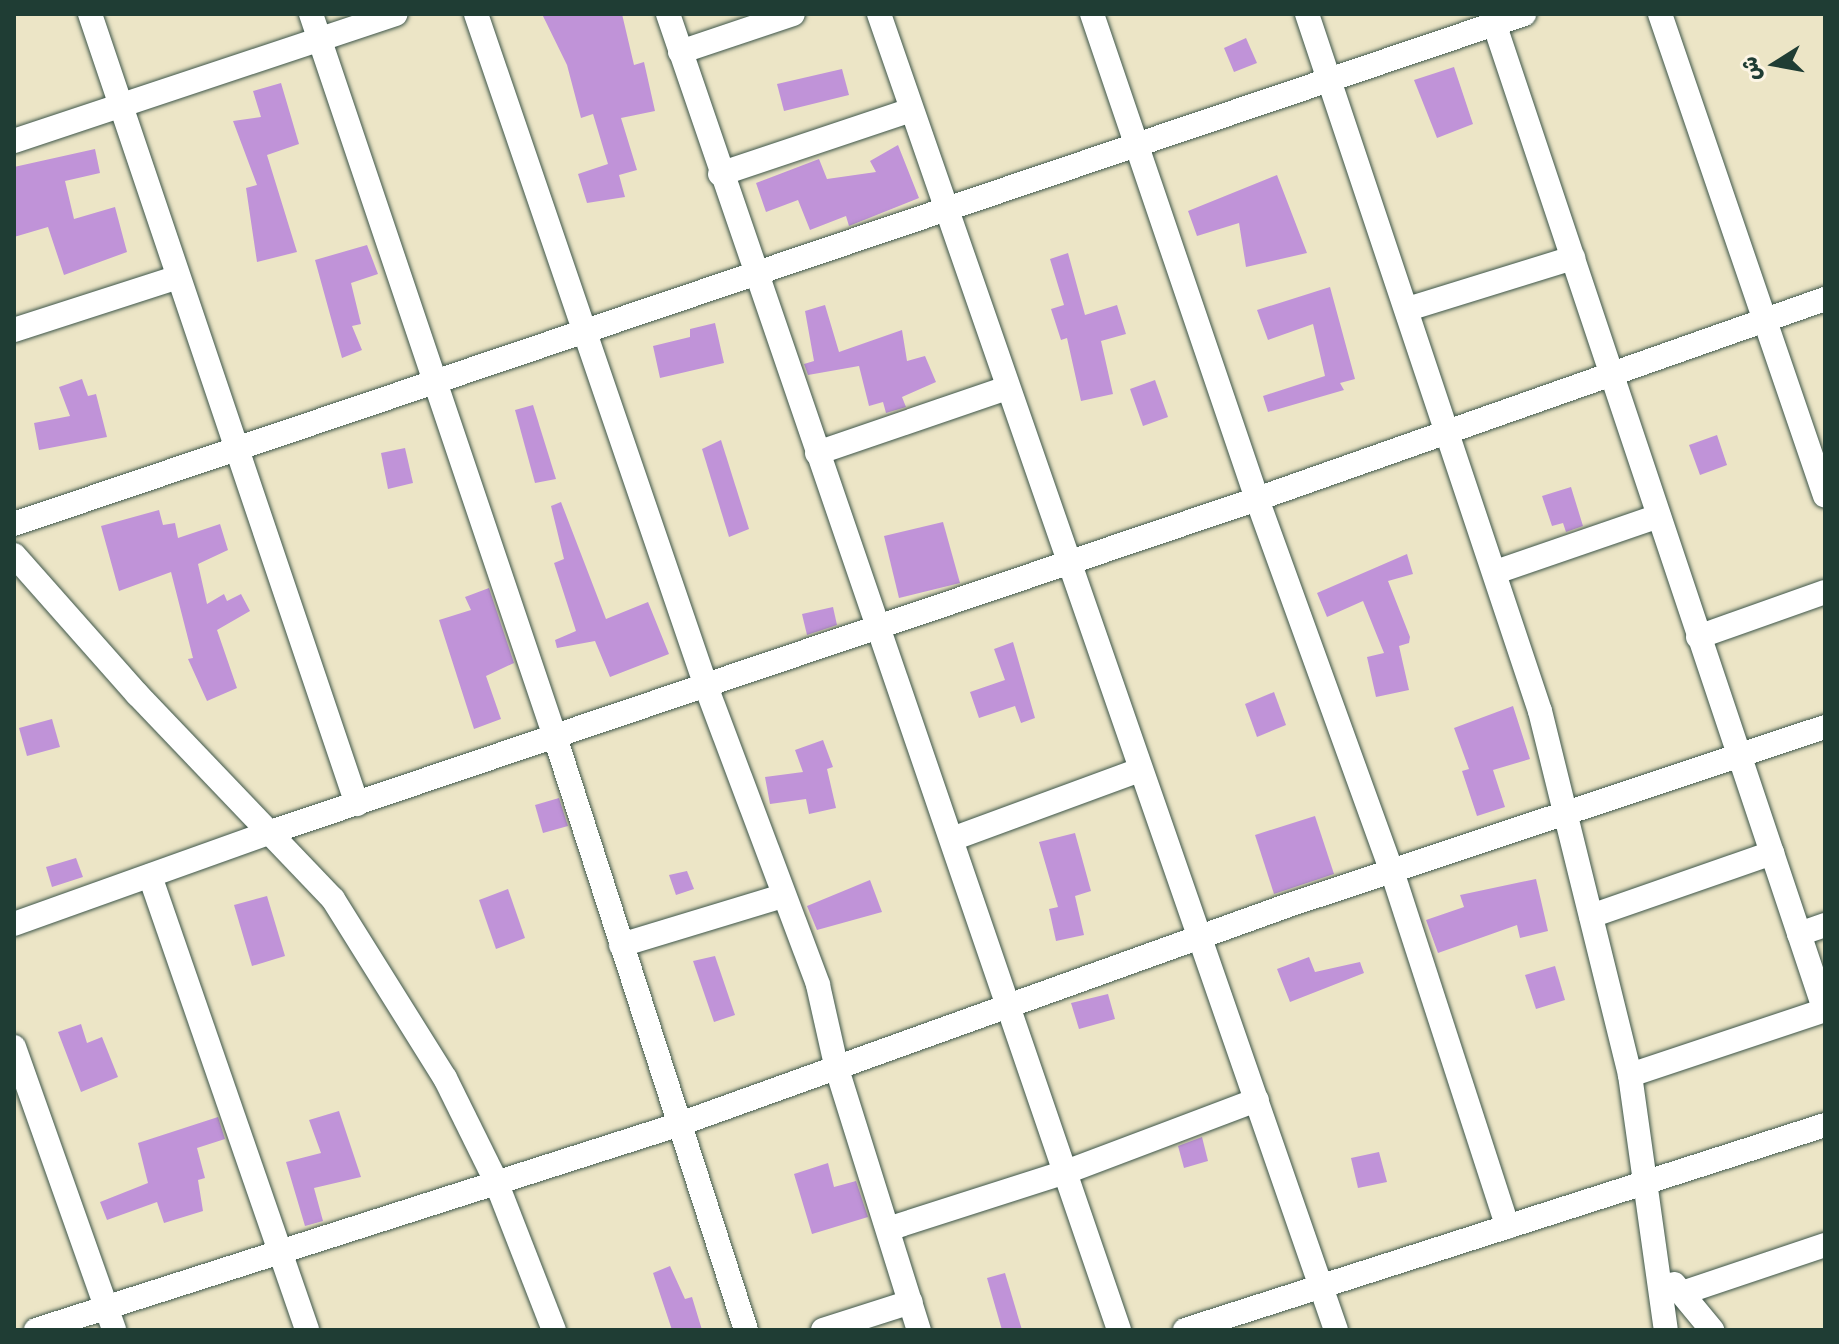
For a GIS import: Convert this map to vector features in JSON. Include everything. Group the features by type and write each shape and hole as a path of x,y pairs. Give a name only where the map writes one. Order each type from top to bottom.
{"street":[{"path":"90,14 117,106 233,450 357,804"},
{"path":"311,14 556,740 677,1125 746,1330"},
{"path":"14,141 395,14"},
{"path":"476,14 707,689 782,896 818,985 837,1069 919,1330"},
{"path":"668,14 753,273 880,629 1119,1330"},
{"path":"680,52 793,14"},
{"path":"879,14 1336,1330"},
{"path":"1092,14 1257,499 1392,871 1508,1227"},
{"path":"1307,14 1496,572 1566,813 1630,1075 1660,1267 1666,1330"},
{"path":"14,524 1329,78 1493,19 1524,14"},
{"path":"1660,14 1761,321 1825,496"},
{"path":"1493,19 1825,1010 1630,1075"},
{"path":"720,174 911,110"},
{"path":"1408,309 1573,258"},
{"path":"14,330 175,278"},
{"path":"14,924 271,832 707,689 1825,299"},
{"path":"817,453 1007,388"},
{"path":"1496,572 1659,516"},
{"path":"14,555 137,694 333,899 384,974 445,1078 495,1179 554,1330"},
{"path":"1698,637 1825,592"},
{"path":"36,1330 495,1179 677,1125 1199,937 1825,727"},
{"path":"952,839 1140,770"},
{"path":"1591,916 1772,853"},
{"path":"150,876 307,1330"},
{"path":"621,945 782,896"},
{"path":"1799,934 1825,925"},
{"path":"14,1047 114,1330"},
{"path":"888,1229 1066,1172 1257,1100"},
{"path":"1185,1330 1825,1125"},
{"path":"1682,1293 1825,1245"},
{"path":"1660,1267 1712,1330"},
{"path":"823,1330 911,1302"}],"building":[{"path":"542,14 622,14 634,65 644,62 655,111 621,118 637,170 619,175 625,197 587,203 578,174 608,164 593,114 581,118 567,65"},
{"path":"1246,38 1257,63 1234,72 1224,48"},
{"path":"1454,67 1473,124 1437,138 1414,80"},
{"path":"842,69 849,95 784,111 777,84"},
{"path":"281,83 299,144 267,155 297,252 257,262 246,188 257,185 233,121 261,117 253,91"},
{"path":"898,145 919,198 849,226 846,216 810,230 798,200 766,212 756,183 819,159 827,179 876,172 870,161"},
{"path":"95,149 100,173 65,181 74,219 115,207 127,252 64,275 48,227 14,237 14,167"},
{"path":"1277,175 1307,253 1246,267 1239,223 1197,236 1188,211"},
{"path":"367,245 378,274 351,283 361,324 352,326 362,350 342,358 315,260"},
{"path":"1068,253 1085,315 1117,305 1126,334 1101,341 1113,394 1081,401 1067,338 1061,340 1051,309 1064,305 1050,259"},
{"path":"1330,287 1355,379 1340,383 1344,390 1268,412 1263,396 1325,376 1313,324 1268,340 1257,310"},
{"path":"825,305 839,352 902,330 907,361 925,356 936,382 902,397 906,407 886,413 883,402 869,406 859,366 808,375 804,364 814,361 805,311"},
{"path":"715,323 724,363 660,378 653,346 690,337 690,329"},
{"path":"82,379 88,396 96,394 107,437 39,450 34,423 70,416 59,387"},
{"path":"1155,380 1168,417 1143,426 1130,389"},
{"path":"533,405 556,479 535,483 515,410"},
{"path":"1717,435 1727,465 1700,475 1689,445"},
{"path":"721,440 749,529 729,537 702,449"},
{"path":"405,448 413,483 388,489 381,453"},
{"path":"1571,487 1583,526 1566,532 1563,523 1552,526 1542,496"},
{"path":"561,502 606,619 648,602 669,654 610,677 595,641 557,648 555,640 576,631 554,563 564,559 551,506"},
{"path":"159,510 163,525 175,523 178,538 220,524 228,550 198,564 207,604 224,594 227,601 241,594 250,611 217,630 237,688 207,701 188,659 193,658 171,572 119,591 101,526"},
{"path":"943,522 960,583 899,598 884,536"},
{"path":"1407,554 1413,574 1388,581 1410,637 1409,643 1399,646 1409,690 1376,697 1367,657 1384,653 1363,601 1327,617 1317,593"},
{"path":"489,588 514,663 486,676 501,719 474,729 439,620 471,610 465,597"},
{"path":"833,607 837,625 807,635 802,614"},
{"path":"1013,642 1035,718 1021,723 1015,706 979,718 970,692 1005,680 994,649"},
{"path":"1274,692 1286,725 1257,737 1245,704"},
{"path":"1513,706 1530,759 1493,770 1505,807 1477,816 1462,771 1469,769 1454,728"},
{"path":"52,719 60,747 27,756 19,728"},
{"path":"823,740 833,767 827,769 836,808 809,814 806,799 770,804 765,777 803,772 795,750"},
{"path":"559,798 568,826 543,833 535,805"},
{"path":"1315,816 1334,874 1274,894 1255,835"},
{"path":"1075,833 1091,891 1075,896 1084,935 1056,941 1049,909 1058,907 1039,842"},
{"path":"76,858 83,877 52,887 46,867"},
{"path":"687,871 694,889 676,895 669,875"},
{"path":"1536,879 1548,931 1520,938 1517,925 1438,953 1426,920 1464,907 1460,895"},
{"path":"870,880 882,912 817,930 807,906"},
{"path":"508,889 525,938 496,949 479,900"},
{"path":"267,896 285,956 252,966 234,905"},
{"path":"715,956 735,1015 714,1022 693,961"},
{"path":"1309,957 1315,972 1360,962 1364,973 1290,1002 1277,969"},
{"path":"1555,966 1565,1000 1536,1009 1525,975"},
{"path":"1108,994 1115,1019 1079,1029 1071,1003"},
{"path":"81,1024 87,1043 102,1037 118,1077 81,1092 58,1032"},
{"path":"339,1111 361,1177 314,1188 323,1221 305,1226 286,1162 321,1153 309,1120"},
{"path":"218,1117 225,1139 197,1148 205,1178 198,1180 203,1211 164,1223 157,1202 107,1220 100,1202 148,1183 138,1143"},
{"path":"1202,1137 1208,1161 1184,1168 1178,1146"},
{"path":"1379,1152 1387,1182 1358,1188 1351,1158"},
{"path":"828,1163 834,1187 856,1181 868,1217 812,1234 794,1174"},
{"path":"670,1266 685,1299 692,1297 702,1330 672,1330 653,1273"},
{"path":"1005,1273 1022,1330 1002,1330 987,1278"}]}
